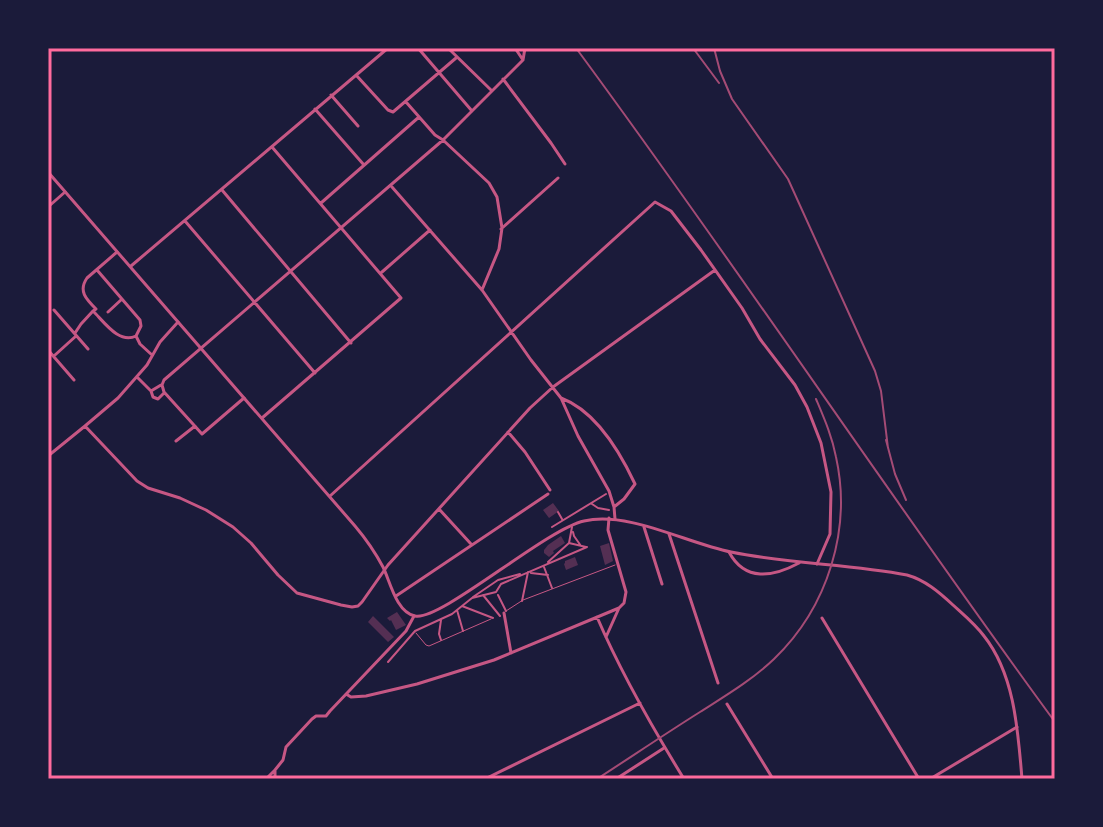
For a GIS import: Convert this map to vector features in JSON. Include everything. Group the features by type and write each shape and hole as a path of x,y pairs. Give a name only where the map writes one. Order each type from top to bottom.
{"street":[{"path":"131,266 388,48"},
{"path":"418,48 472,111"},
{"path":"448,48 491,91"},
{"path":"515,48 523,60"},
{"path":"151,391 162,385 164,380 443,140 523,60 525,48"},
{"path":"356,75 393,112 456,58"},
{"path":"503,79 565,164"},
{"path":"331,95 358,126"},
{"path":"406,102 435,135 489,183 497,197 501,229 497,255 482,290"},
{"path":"315,109 364,165"},
{"path":"321,203 419,117"},
{"path":"262,418 401,298 272,147"},
{"path":"48,172 371,546 401,606 414,616 428,614 458,597 571,525 594,519 615,519 729,552 907,575 920,579 948,600 985,636 996,654 1017,727 1022,779"},
{"path":"501,229 558,178"},
{"path":"392,186 482,290 561,398 578,436 601,474 615,519"},
{"path":"221,189 351,343"},
{"path":"48,207 65,192"},
{"path":"329,497 655,202 671,211 715,270 760,339 795,385 816,428 828,476 832,509 830,534 817,564"},
{"path":"185,220 315,373"},
{"path":"381,272 430,230"},
{"path":"54,356 96,309 83,295 87,278 117,252"},
{"path":"93,311 120,337 130,339 136,336 141,326 140,320 97,270"},
{"path":"85,426 137,481 206,510 233,527 297,593 341,605 358,606 384,569 553,387 715,270"},
{"path":"108,312 122,299"},
{"path":"54,310 88,349"},
{"path":"48,456 118,398 178,322"},
{"path":"136,336 153,356"},
{"path":"48,350 74,380"},
{"path":"137,377 153,397 158,399 164,392"},
{"path":"162,385 164,392 202,434 244,398"},
{"path":"561,398 574,403 605,433 635,484 624,499 612,508 598,508 591,503"},
{"path":"176,441 195,426"},
{"path":"396,596 549,492 525,452 508,432"},
{"path":"552,527 606,494"},
{"path":"439,509 471,544"},
{"path":"558,512 563,520"},
{"path":"568,517 570,523"},
{"path":"606,637 624,603 626,592 608,530 609,518"},
{"path":"544,565 569,543 572,527 581,546"},
{"path":"644,527 662,584"},
{"path":"669,534 718,683"},
{"path":"472,598 496,592 501,584 587,547 569,543"},
{"path":"729,552 737,564 754,573 771,574 799,563"},
{"path":"544,565 552,588"},
{"path":"522,601 528,572"},
{"path":"388,662 415,631 457,610 497,578 528,572 548,575"},
{"path":"497,578 501,584"},
{"path":"487,588 485,595 488,601 503,613"},
{"path":"496,592 511,654"},
{"path":"462,606 493,618"},
{"path":"346,694 351,697 366,696 429,680 511,654 619,608"},
{"path":"457,610 463,631"},
{"path":"266,779 283,760 286,747 312,719 326,716 411,625 414,616"},
{"path":"597,617 659,739 684,779"},
{"path":"822,618 919,779"},
{"path":"441,619 441,640"},
{"path":"485,779 640,702"},
{"path":"727,704 773,779"},
{"path":"930,779 1017,727"},
{"path":"616,779 664,748"},
{"path":"275,770 275,779"}],"lane":[{"path":"411,625 429,646 493,618 522,601 618,564"}],"building":[{"path":"553,503 559,511 549,518 543,510"},
{"path":"561,536 565,543 549,557 544,550"},
{"path":"609,543 613,561 605,565 600,546"},
{"path":"575,557 578,565 566,570 565,561"},
{"path":"397,612 406,625 396,630 387,618"},
{"path":"373,616 394,637 388,642 368,622"}],"railway":[{"path":"576,48 1055,722"},
{"path":"693,48 719,83"},
{"path":"714,48 732,99 788,179 875,371 881,391 888,448"},
{"path":"597,779 757,674 793,638 809,616 831,566 841,512 834,449 816,399"},
{"path":"886,440 906,500"}]}
